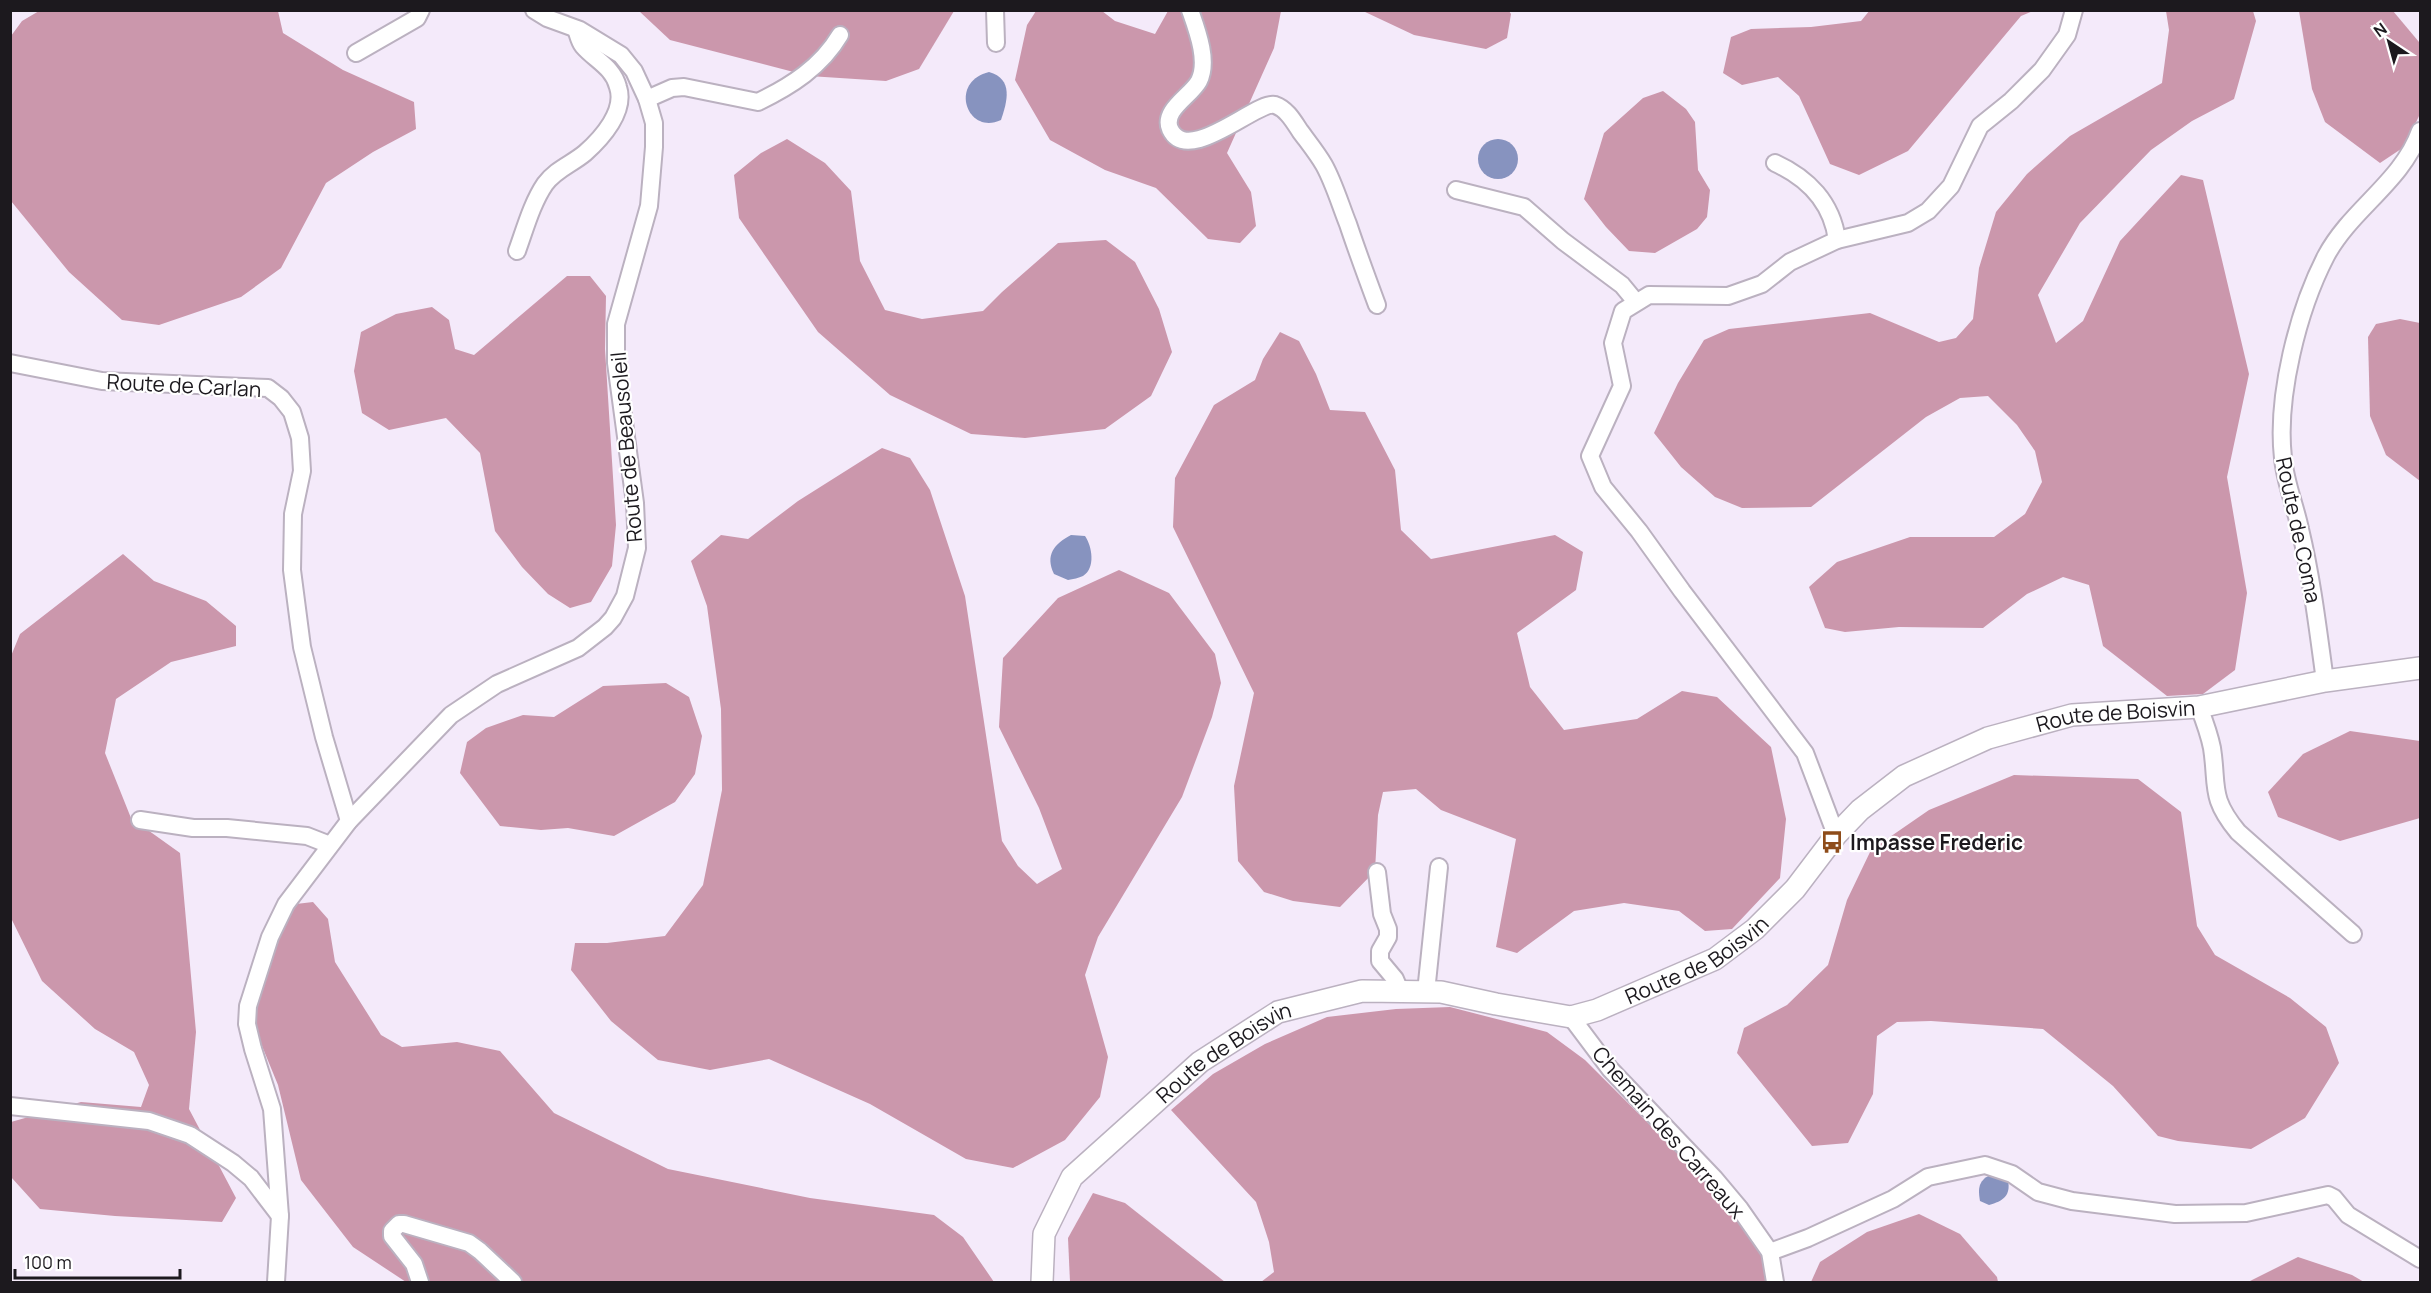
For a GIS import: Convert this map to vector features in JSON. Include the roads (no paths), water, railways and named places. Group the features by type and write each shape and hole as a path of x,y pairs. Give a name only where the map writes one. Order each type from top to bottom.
{"main road":[{"name":"Route de Boisvin","path":"1042,1282 1044,1234 1071,1177 1200,1062 1278,1012 1362,991 1442,992 1496,1005 1571,1017 1597,1010 1715,959 1755,929 1795,889 1836,836 1860,810 1904,776 1988,738 2072,715 2199,707 2325,681 2421,668"}],"street":[{"path":"356,54 417,18 421,10"},
{"name":"Route de Beausoleil","path":"276,1282 280,1216 272,1109 247,1024 248,1006 270,937 286,904 349,820 451,715 497,684 578,648 613,618 625,596 637,548 635,503 616,363 616,324 649,206 654,123 647,99 634,71 621,55 576,28 547,18 534,10"},
{"path":"995,10 996,43"},
{"path":"1190,10 1203,49 1199,80 1170,114 1169,127 1175,136 1185,141 1205,137 1238,123 1268,105 1276,106 1288,114 1323,164 1338,194 1377,305"},
{"path":"1836,836 1805,753 1639,531 1603,487 1590,456 1622,386 1613,343 1623,310 1649,295 1728,296 1762,284 1790,262 1838,240 1908,223 1928,211 1951,186 1980,126 2011,101 2042,70 2067,35 2074,10"},
{"path":"517,251 544,186 561,168 576,160 596,142 612,120 620,100 619,88 614,75 583,46 576,28"},
{"path":"647,99 672,88 684,87 744,101 758,102 800,79 831,50 840,35"},
{"name":"Route de Coma","path":"2325,681 2314,594 2285,473 2282,440 2283,404 2309,291 2327,254 2356,212 2394,175 2413,162 2421,131"},
{"path":"1775,163 1795,172 1816,192 1832,217 1838,240"},
{"path":"1456,190 1524,207 1622,285 1636,302"},
{"name":"Route de Carlan","path":"10,363 102,381 268,388 281,398 292,412 300,438 302,471 293,514 292,570 302,647 324,737 349,820"},
{"path":"2199,707 2212,749 2216,794 2229,822 2353,934"},
{"path":"140,820 193,828 227,828 307,836 330,845"},
{"path":"1426,992 1439,867"},
{"path":"1377,873 1382,914 1388,929 1388,937 1380,951 1380,961 1395,979 1400,991"},
{"name":"Chemain des Carreaux","path":"1571,1017 1610,1069 1714,1178 1740,1209 1770,1252 1775,1282"},
{"path":"10,1106 149,1121 190,1135 233,1163 251,1178 280,1216"},
{"path":"1770,1252 1808,1238 1893,1199 1928,1177 1985,1165 2012,1174 2038,1192 2072,1201 2175,1214 2246,1213 2328,1195 2334,1198 2348,1215 2421,1259"},
{"path":"420,1282 414,1264 392,1236 392,1231 399,1224 469,1243 513,1282"}],"water":[{"path":"989,72 1002,80 1007,92 1001,120 989,123 979,121 971,114 966,96 969,86 976,78"},
{"path":"1498,139 1512,145 1518,159 1512,173 1498,179 1484,173 1478,159 1484,145"},
{"path":"1071,535 1085,536 1092,557 1090,568 1083,576 1068,580 1054,574 1050,561 1056,546"},
{"path":"1990,1175 2008,1180 2009,1186 2005,1197 1989,1205 1980,1201 1979,1189 1983,1180"}],"place":[{"name":"Impasse Frederic","path":"1832,842"}]}
